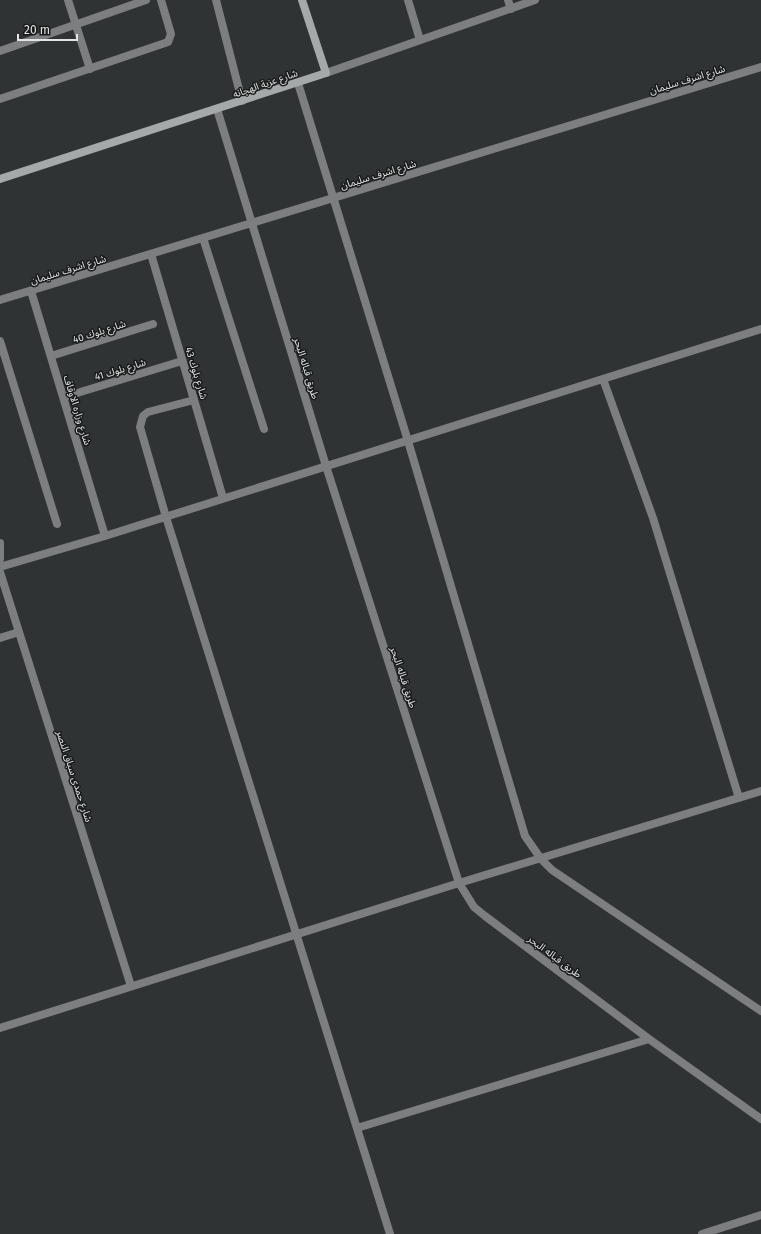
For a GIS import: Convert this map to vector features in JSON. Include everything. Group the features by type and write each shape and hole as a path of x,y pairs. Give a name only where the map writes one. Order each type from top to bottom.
{"street":[{"path":"68,0 90,69"},
{"path":"0,50 146,0"},
{"path":"0,99 168,42 171,34 161,0"},
{"path":"216,0 242,101"},
{"path":"302,0 326,73"},
{"path":"408,0 420,40"},
{"path":"508,0 511,9"},
{"name":"شارع عزبة الهجانه","path":"0,178 242,101 535,0"},
{"name":"شارع اشرف سليمان","path":"0,300 761,67"},
{"path":"298,82 332,198 408,440 525,836 541,859 565,879 761,1011"},
{"name":"طريق قباله البحر","path":"217,109 326,466 459,883 474,907 485,916 649,1039 761,1119"},
{"path":"203,238 264,429"},
{"name":"شارع بلوك 43","path":"151,254 224,498"},
{"name":"شارع وزاره الاوقاف","path":"31,291 105,536"},
{"name":"شارع بلوك 40","path":"51,356 153,324"},
{"path":"0,567 166,517 761,329"},
{"path":"0,341 57,524"},
{"name":"شارع بلوك 41","path":"64,397 182,361"},
{"path":"603,379 653,518 739,798"},
{"path":"194,400 148,412 140,422 140,427 166,517 390,1234"},
{"path":"0,543 0,559"},
{"name":"شارع حمدى سباق النصر","path":"0,572 131,986"},
{"path":"0,638 19,632"},
{"path":"0,1028 459,883 761,791"},
{"path":"357,1128 649,1039"},
{"path":"702,1234 761,1215"}]}
